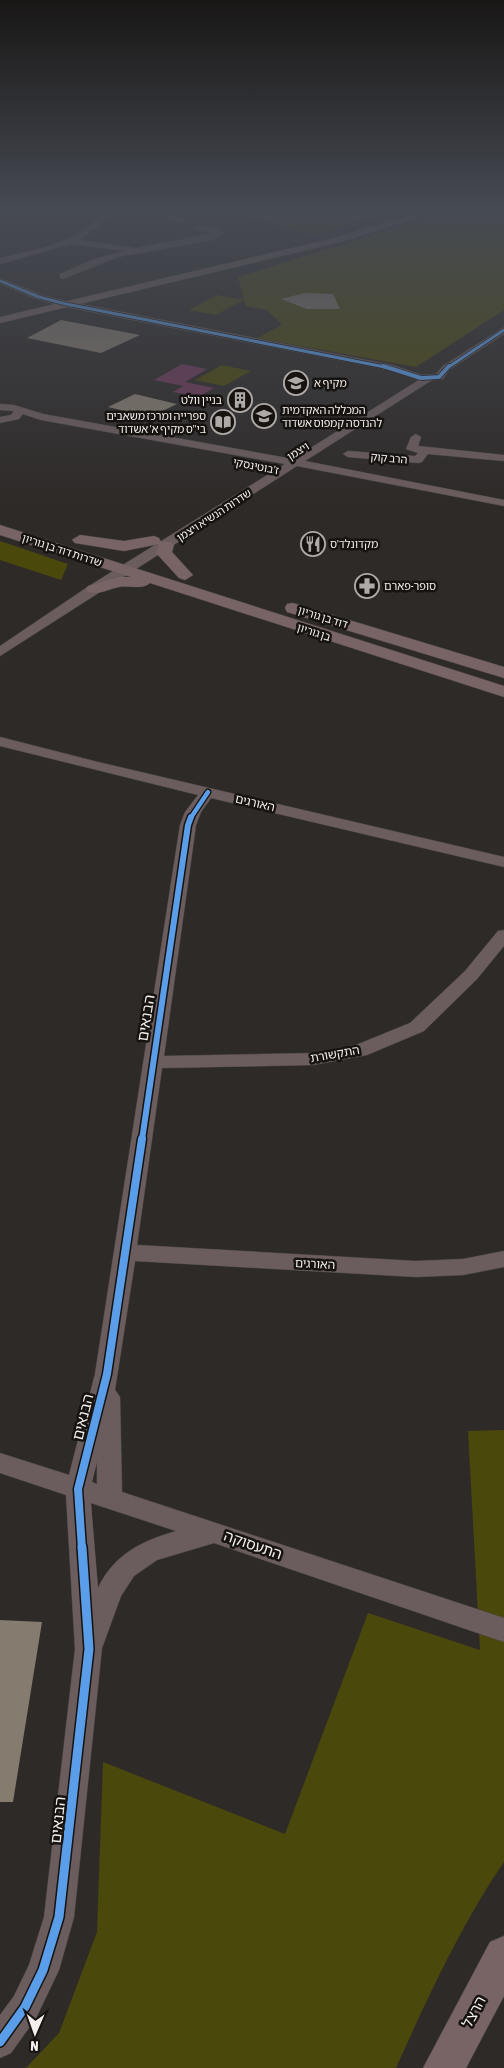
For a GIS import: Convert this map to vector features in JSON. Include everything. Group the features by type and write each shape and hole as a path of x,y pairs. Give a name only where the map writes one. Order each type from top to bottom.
{"main road":[{"path":"0,314 32,308"},
{"path":"0,320 49,308"},
{"path":"42,310 72,308 100,311"},
{"path":"94,308 100,311"},
{"path":"0,515 78,547 160,543 166,558 185,575"},
{"name":"שדרות דוד בן גוריון","path":"0,530 78,547 126,563"},
{"path":"78,547 84,568 84,582 128,581 166,584"},
{"name":"דוד בן גוריון","path":"126,563 185,575 504,673"},
{"name":"בן גוריון","path":"126,563 166,584 504,692"},
{"name":"הרצל","path":"444,2068 504,1956"}],"street":[{"path":"83,308 439,377 441,373 504,330"},
{"name":"שדרות הנשיא ויצמן","path":"0,638 84,582 126,563 160,543 278,467 294,463 420,373 504,321"},
{"name":"ויצמן","path":"278,467 420,373"},
{"name":"ז'בוטינסקי","path":"1,406 14,408 41,418 278,467"},
{"path":"4,420 19,415 20,411"},
{"name":"ז'בוטינסקי","path":"4,420 40,421 504,512"},
{"name":"הרב קוק","path":"416,436 411,449 504,458"},
{"name":"הרב קוק","path":"348,454 418,460 424,451"},
{"name":"ז'בוטינסקי","path":"294,463 504,504"},
{"name":"שדרות הנשיא ויצמן","path":"0,652 84,582"},
{"name":"האורגים","path":"2,742 504,862"},
{"path":"171,783 184,797 193,812"},
{"name":"הבנאים","path":"0,2042 25,2007 43,1970 59,1917 88,1649 78,1489 107,1374 188,825 193,812 208,792"},
{"name":"התקשורת","path":"152,1062 313,1059 360,1051 417,1026 471,975 504,935"},
{"name":"האורגים","path":"124,1252 387,1268 442,1268 494,1262 504,1259"},
{"name":"הבנאים","path":"107,1374 110,1500"},
{"name":"התעסוקה","path":"0,1463 214,1532 504,1630"},
{"path":"88,1649 116,1580 130,1564 153,1549 214,1532"}],"shaded area":[{"path":"194,308 230,308 216,315 189,310"},
{"path":"254,308 504,308 504,310 416,367 257,338 282,325 267,310"},
{"path":"182,364 207,369 185,382 214,388 198,397 173,392 183,386 154,380"},
{"path":"222,365 251,371 224,386 195,380"},
{"path":"0,541 68,564 61,580 0,560"},
{"path":"504,1430 504,1862 459,1936 432,1989 396,2068 26,2068 59,2033 97,1932 103,1762 285,1834 368,1613 480,1650 468,1431"}],"building":[{"path":"303,308 340,309 307,309"},
{"path":"61,320 140,335 101,353 27,338"},
{"path":"135,394 177,404 150,417 108,407"},
{"path":"0,1620 42,1622 13,1802 0,1802"}],"cycle path":[{"path":"84,308 392,368 421,378 439,377 446,368 504,330"},
{"path":"0,2042 25,2007 43,1970 59,1917 89,1649 78,1489 107,1374 188,825 193,812 208,792"}],"place":[{"name":"מקיף א","path":"296,383"},
{"name":"בניין וולט","path":"240,400"},
{"name":"המכללה האקדמית להנדסה קמפוס אשדוד","path":"264,416"},
{"name":"ספרייה ומרכז משאבים בי\"ס מקיף א' אשדוד","path":"223,422"},
{"name":"מקדונלד'ס","path":"313,544"},
{"name":"סופר-פארם","path":"367,586"}]}
